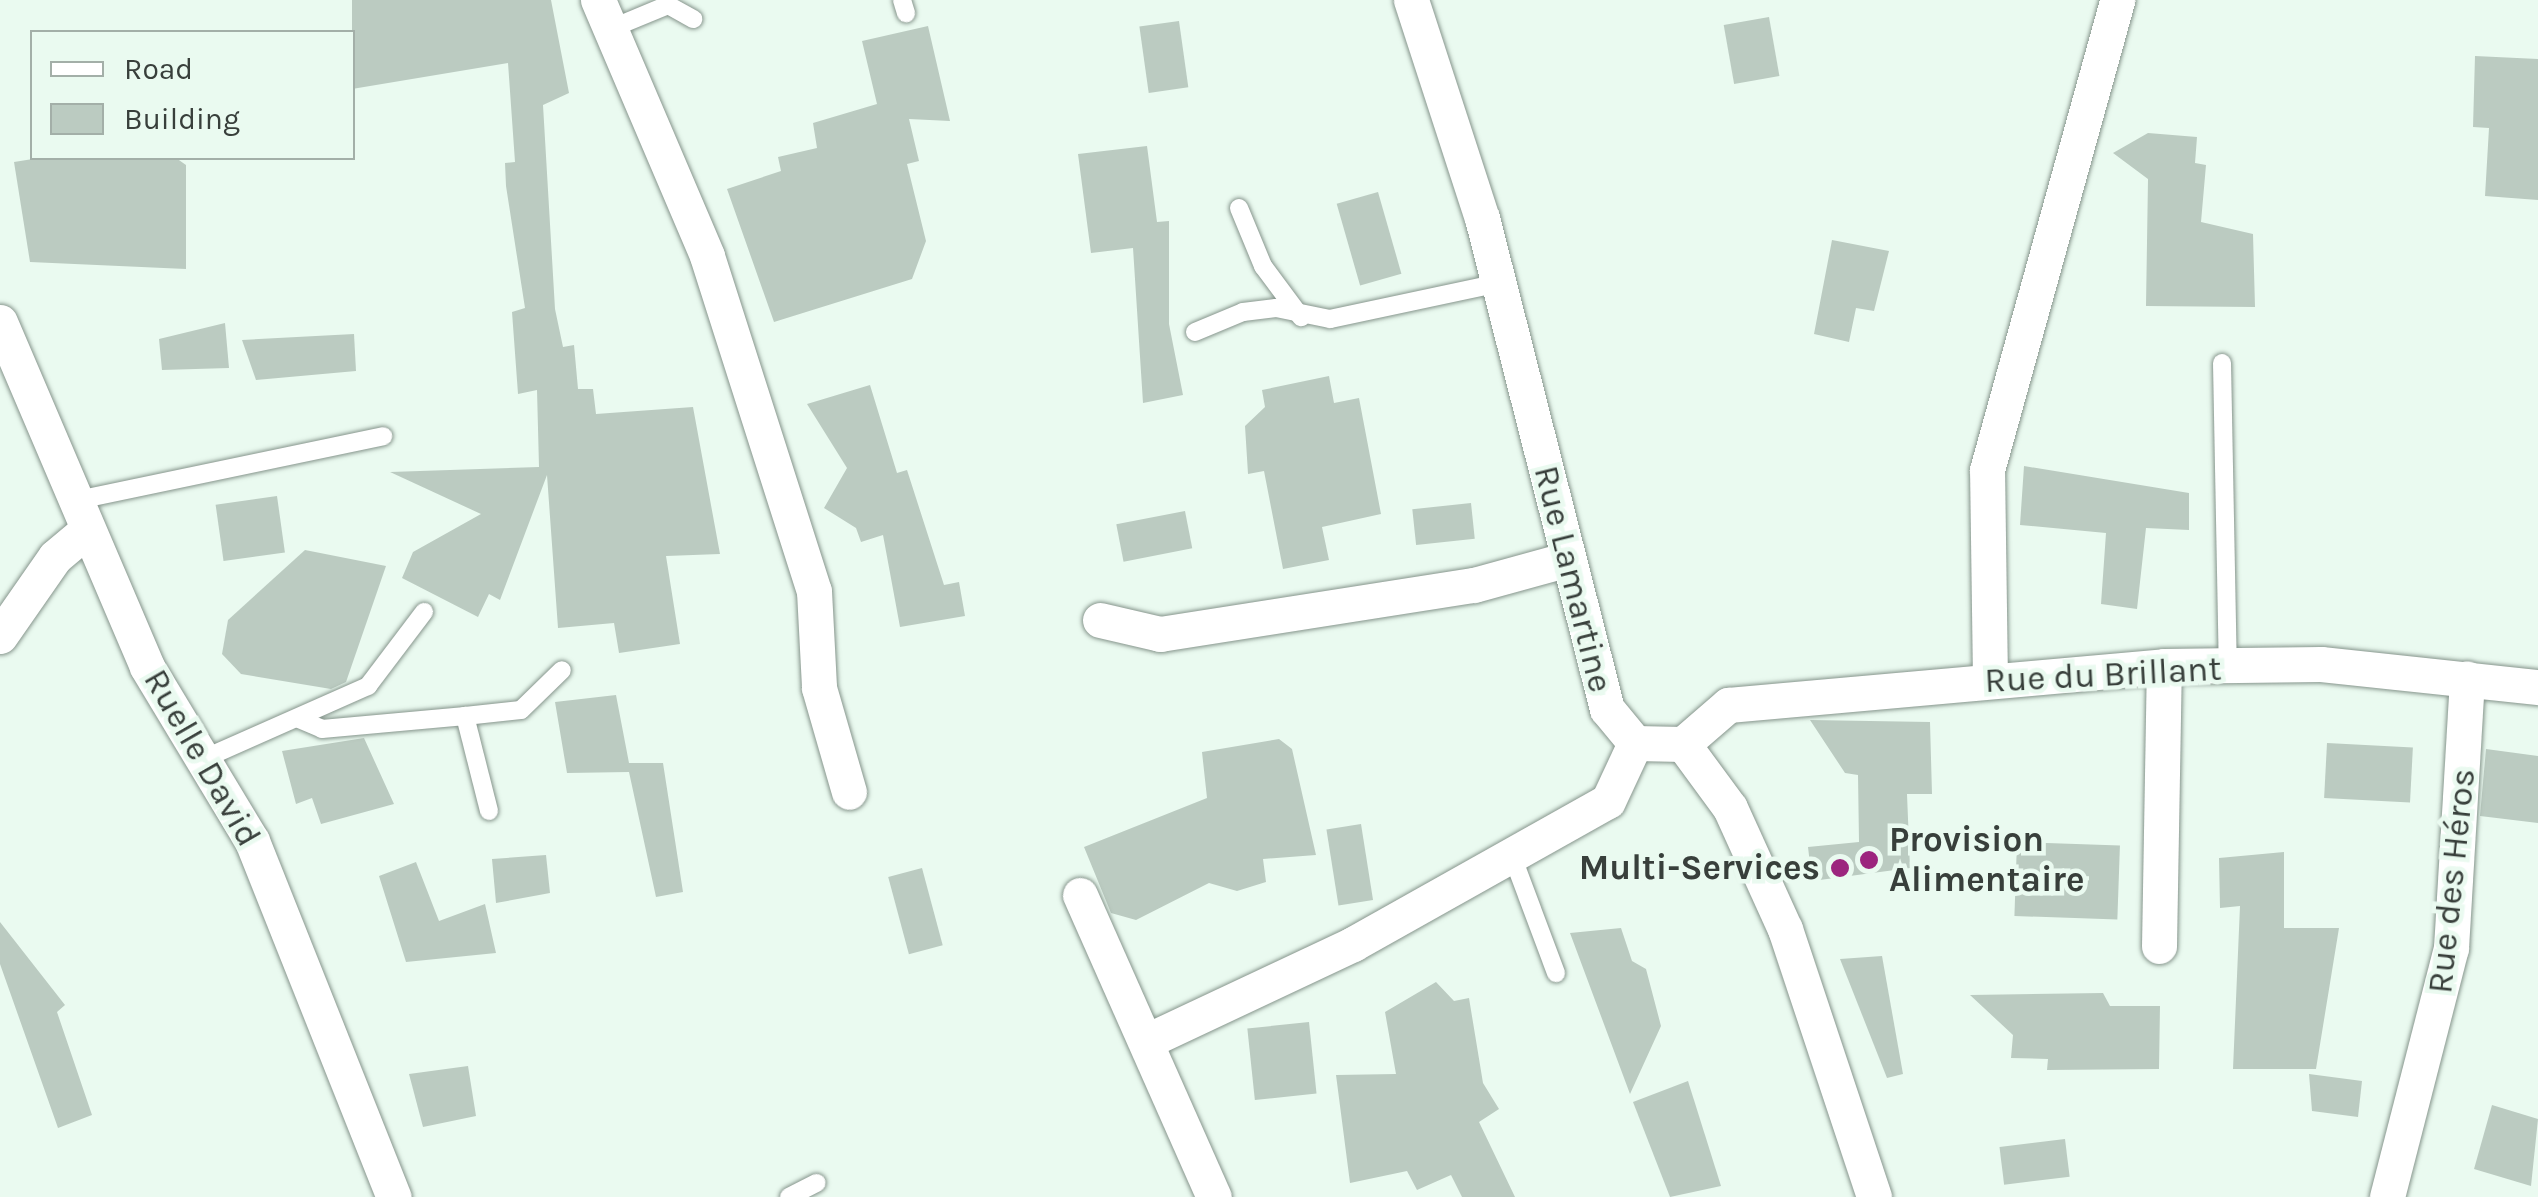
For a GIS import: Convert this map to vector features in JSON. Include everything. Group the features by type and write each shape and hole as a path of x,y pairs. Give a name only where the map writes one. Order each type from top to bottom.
{"street":[{"name":"Rue Lamartine","path":"1412,0 1499,283 1565,560 1607,709 1635,743"},
{"path":"1990,680 1987,470 2117,0"},
{"path":"607,14 707,256 814,591 819,688 849,792"},
{"name":"Ruelle David","path":"4,343 79,517 201,760 252,841 293,933 394,1197"},
{"path":"0,636 79,517"},
{"path":"1100,620 1160,634 1474,585 1565,560"},
{"name":"Rue du Brillant","path":"1683,744 1728,705 2164,666 2321,664 2538,687"},
{"path":"2159,946 2164,666"},
{"name":"Rue des Héros","path":"2386,1197 2451,948 2467,678"},
{"path":"1146,1041 1513,858 1608,801 1635,743 1683,744 1711,773 1785,929 1864,1194"},
{"path":"1080,895 1214,1197"}],"lane":[{"path":"607,14 668,5 693,20"},
{"path":"1239,208 1263,266 1301,318"},
{"path":"1196,332 1242,312 1276,308 1301,318 1499,283"},
{"path":"2222,363 2228,667"},
{"path":"79,517 384,436"},
{"path":"201,760 368,686 424,612"},
{"path":"299,719 322,729 521,710 562,670"},
{"path":"465,716 490,812"},
{"path":"1513,858 1556,973"},
{"path":"789,1197 817,1184"}],"building":[{"path":"352,0 551,0 569,93 543,105 555,309 563,347 574,345 578,389 593,389 596,414 693,407 720,554 666,556 680,644 619,653 614,623 558,628 547,475 500,600 489,594 478,617 402,578 413,552 481,514 390,472 539,467 537,390 518,394 512,312 525,308 506,186 505,163 515,162 508,63 355,88"},
{"path":"1769,17 1779,76 1734,84 1724,25"},
{"path":"1179,21 1188,87 1149,93 1139,27"},
{"path":"928,26 950,121 909,119 919,161 907,164 926,241 912,279 774,322 727,189 781,171 778,157 817,148 813,123 877,104 862,41"},
{"path":"2475,56 2538,59 2538,200 2485,196 2489,128 2473,127"},
{"path":"2148,133 2197,137 2195,163 2206,165 2201,222 2253,234 2255,307 2146,306 2148,179 2113,153"},
{"path":"1147,146 1157,222 1169,221 1169,324 1183,395 1143,403 1133,248 1091,253 1078,154"},
{"path":"179,160 186,165 186,269 30,262 14,162"},
{"path":"1378,192 1401,274 1360,286 1337,204"},
{"path":"1832,240 1889,251 1874,311 1856,308 1849,342 1814,334"},
{"path":"225,323 229,368 162,370 159,339"},
{"path":"354,334 356,371 256,380 242,340"},
{"path":"1329,376 1334,403 1359,398 1381,514 1322,527 1329,560 1283,569 1264,471 1248,474 1245,426 1265,407 1262,390"},
{"path":"870,385 897,473 907,470 944,585 959,582 965,616 900,627 883,535 861,542 856,528 824,508 847,468 807,404"},
{"path":"2024,466 2189,493 2189,530 2146,528 2137,609 2101,604 2106,533 2020,525"},
{"path":"277,496 285,552 224,561 216,505"},
{"path":"1471,503 1475,539 1416,545 1412,509"},
{"path":"1185,511 1192,548 1124,562 1116,524"},
{"path":"305,550 386,566 346,682 331,689 241,674 222,654 228,620"},
{"path":"616,695 629,763 663,763 683,892 656,897 629,772 567,773 555,702"},
{"path":"1810,720 1930,722 1932,794 1907,794 1910,868 1812,881 1808,847 1859,842 1858,775 1845,773"},
{"path":"364,738 394,804 321,824 312,798 296,804 282,751"},
{"path":"1279,739 1292,749 1316,855 1263,859 1266,882 1237,891 1209,883 1136,920 1111,913 1084,847 1207,798 1202,752"},
{"path":"2327,743 2413,748 2410,802 2324,798"},
{"path":"2486,749 2538,756 2538,823 2480,816"},
{"path":"1361,824 1373,900 1338,906 1326,829"},
{"path":"2017,842 2120,846 2117,920 2014,916"},
{"path":"2284,852 2284,928 2339,928 2316,1069 2233,1069 2240,906 2220,908 2219,858"},
{"path":"546,855 550,893 496,903 492,859"},
{"path":"416,862 439,921 485,904 496,953 406,962 379,876"},
{"path":"922,868 943,945 909,954 888,877"},
{"path":"0,922 65,1005 57,1012 92,1115 58,1128 0,964"},
{"path":"1621,928 1632,961 1646,969 1661,1026 1630,1094 1570,933"},
{"path":"1882,956 1903,1074 1887,1078 1840,959"},
{"path":"1436,982 1454,1001 1469,998 1483,1083 1499,1109 1479,1122 1515,1197 1462,1197 1451,1175 1417,1190 1407,1171 1350,1183 1336,1075 1396,1074 1385,1012"},
{"path":"2103,993 2110,1006 2160,1006 2159,1069 2047,1070 2048,1059 2011,1058 2013,1035 1970,995"},
{"path":"1309,1022 1317,1094 1255,1100 1247,1028"},
{"path":"468,1066 476,1116 423,1127 409,1074"},
{"path":"2309,1074 2362,1081 2358,1117 2312,1111"},
{"path":"1688,1081 1721,1186 1670,1197 1633,1102"},
{"path":"2492,1105 2538,1119 2531,1186 2474,1169"},
{"path":"2065,1139 2070,1177 2004,1185 1999,1147"}],"place":[{"name":"Provision Alimentaire","path":"1869,860"},
{"name":"Multi-Services","path":"1840,868"}]}
